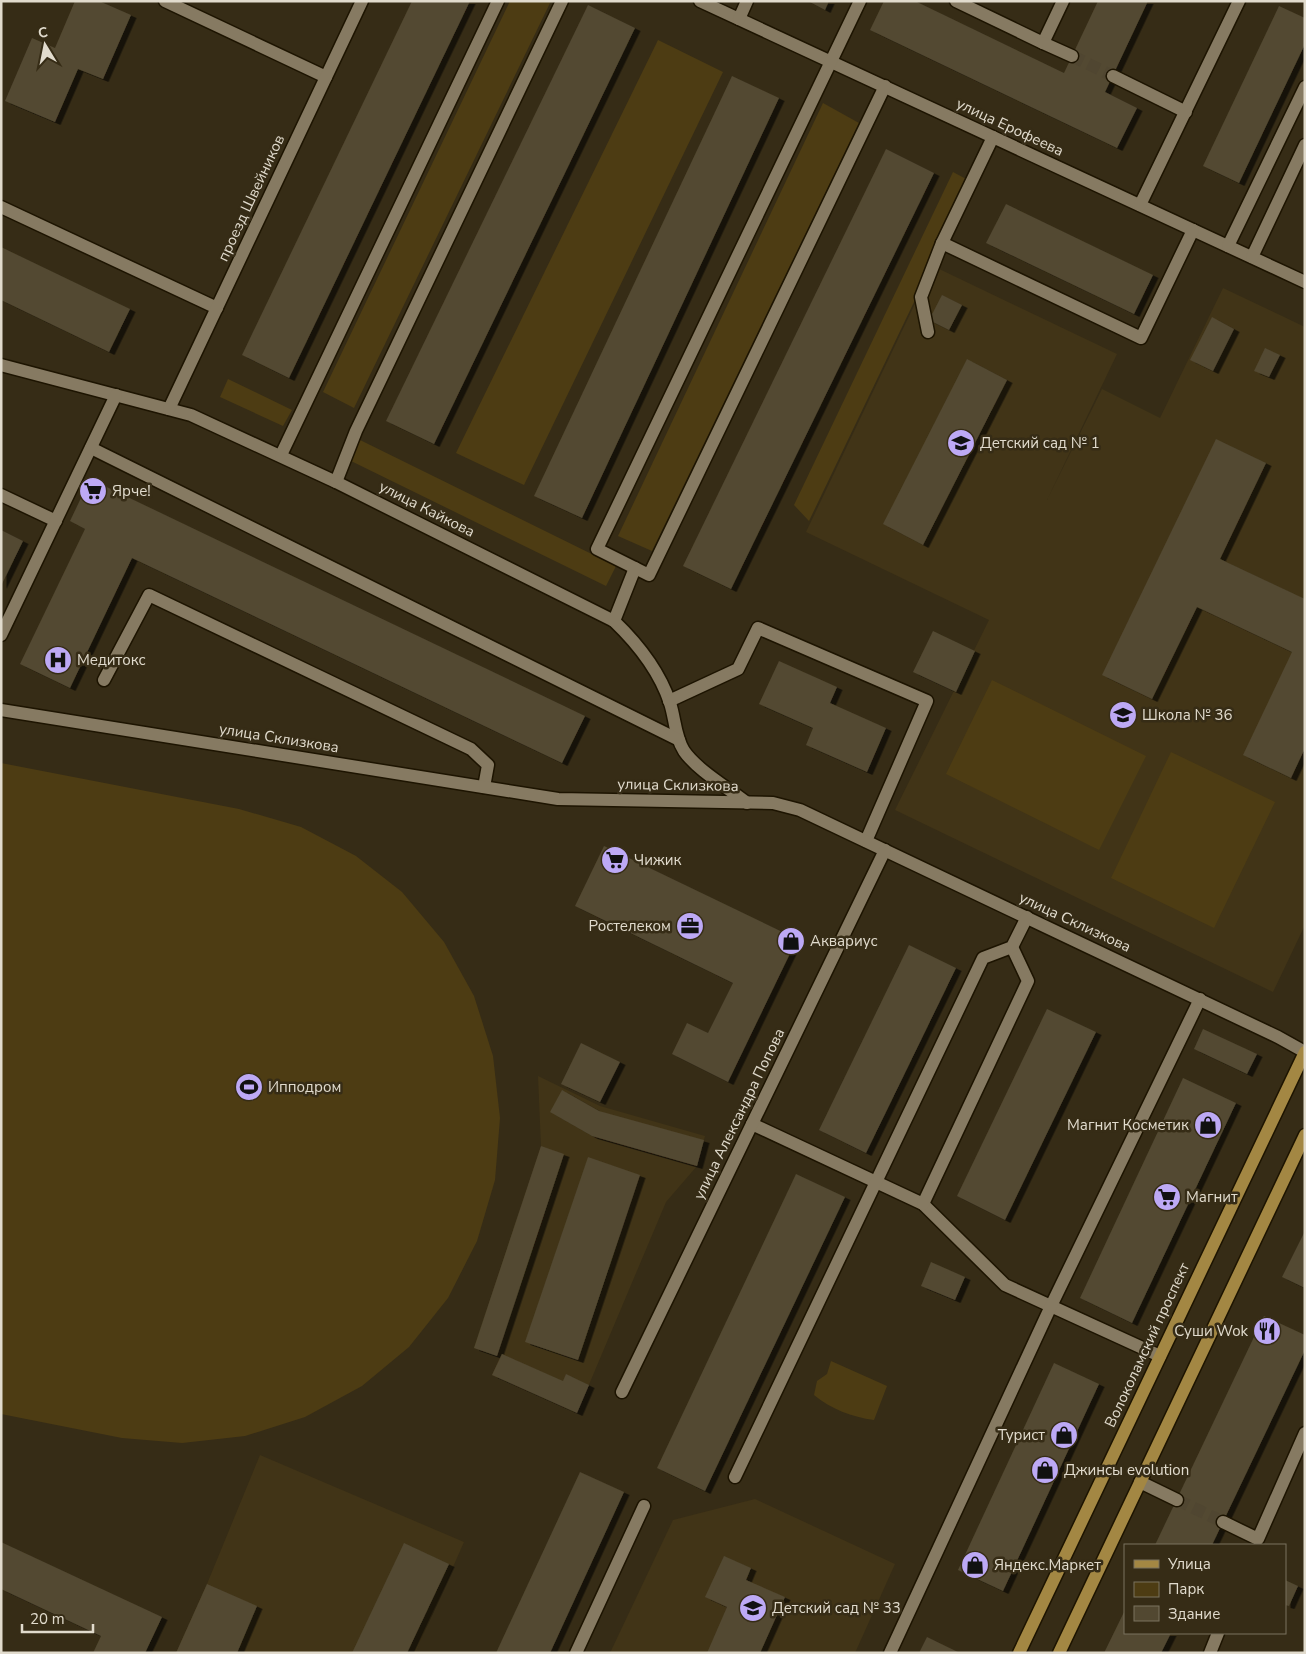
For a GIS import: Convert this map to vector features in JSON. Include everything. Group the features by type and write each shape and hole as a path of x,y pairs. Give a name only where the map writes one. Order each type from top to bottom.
{"main road":[{"name":"Волоколамский проспект","path":"1019,1653 1305,1052"},
{"path":"1059,1653 1305,1135"}],"street":[{"path":"165,1 326,77"},
{"name":"проезд Швейников","path":"169,409 362,1"},
{"path":"281,456 498,1"},
{"path":"336,482 356,431 562,1"},
{"name":"улица Ерофеева","path":"700,1 1305,282"},
{"path":"739,19 747,1"},
{"path":"860,1 597,549 649,575 884,86"},
{"path":"956,1 981,7 1043,43 1072,56"},
{"path":"1043,43 1063,1"},
{"path":"1140,205 1239,1"},
{"path":"1112,76 1186,112"},
{"path":"1228,246 1305,87"},
{"path":"928,332 921,297 942,243 993,137"},
{"path":"1252,257 1305,146"},
{"path":"1,207 217,308"},
{"path":"942,243 1141,338 1194,230"},
{"name":"улица Кайкова","path":"1,365 191,415 336,482 614,621 647,657 663,686 679,740 685,752 694,763 747,803"},
{"path":"1,635 116,395"},
{"path":"91,448 679,740"},
{"path":"1,495 56,522"},
{"path":"614,621 635,568"},
{"path":"104,680 149,595 471,749 488,765 484,787"},
{"path":"669,701 738,670 758,628 927,701 866,841"},
{"name":"улица Склизкова","path":"1,710 558,799 773,803 796,808 1278,1037 1305,1052"},
{"name":"улица Александра Попова","path":"622,1392 885,850"},
{"path":"735,1477 983,958 1012,947 1027,917"},
{"path":"923,1204 1028,981 1012,947"},
{"path":"890,1653 1051,1306 1200,1000"},
{"path":"752,1124 923,1204 1005,1285 1160,1356"},
{"path":"1223,1522 1257,1542 1305,1433"},
{"path":"1140,1482 1177,1500"},
{"path":"576,1653 644,1506"},
{"path":"1210,1653 1218,1634"}],"shaded area":[{"name":"Школа № 36","path":"933,266 1117,354 1047,500 1102,389 1160,418 1223,288 1305,327 1305,925 1273,992 895,810 989,620 806,532"},
{"path":"538,1076 600,1106 705,1136 697,1166 666,1202 577,1413 492,1375 500,1357 474,1348 541,1146"},
{"path":"260,1455 464,1542 415,1653 176,1653 207,1584"},
{"name":"Детский сад № 33","path":"755,1499 895,1564 855,1653 610,1653 673,1520"}],"green space":[{"path":"510,1 551,1 354,408 323,392"},
{"path":"658,40 723,72 524,485 456,453"},
{"path":"823,103 859,123 652,551 618,536"},
{"path":"953,172 968,180 938,252 809,521 794,505"},
{"path":"228,379 292,410 283,426 220,397"},
{"path":"360,440 616,566 606,586 351,461"},
{"path":"992,680 1146,756 1099,850 946,774"},
{"path":"1171,752 1275,802 1214,928 1111,878"},
{"name":"Ипподром","path":"1,763 239,809 301,827 356,856 402,892 444,942 474,996 493,1056 500,1118 495,1180 477,1241 448,1298 409,1347 362,1386 305,1417 245,1436 182,1443 122,1438 1,1414"},
{"path":"831,1361 887,1386 874,1420 842,1412 814,1395 817,1381 827,1374"}],"building":[{"path":"75,1 99,1 131,15 103,79 78,69 55,122 5,101 32,38 55,48"},
{"path":"412,1 470,1 289,378 242,355"},
{"path":"808,1 829,1 825,10"},
{"path":"884,1 915,1 1064,73 1098,1 1148,1 1105,92 1137,108 1117,148 870,30"},
{"path":"588,5 635,28 434,444 386,421"},
{"path":"1279,6 1305,18 1305,44 1239,183 1203,166"},
{"path":"732,76 779,98 582,518 534,496"},
{"path":"886,149 934,173 731,589 683,566"},
{"path":"1006,204 1153,275 1134,314 986,243"},
{"path":"1,247 130,309 109,352 1,300"},
{"path":"942,295 962,305 949,330 929,320"},
{"path":"1212,317 1234,329 1213,371 1190,360"},
{"path":"1265,348 1280,355 1269,377 1254,371"},
{"path":"967,359 1007,380 923,545 883,524"},
{"path":"1216,439 1266,463 1220,559 1305,599 1305,748 1291,778 1243,755 1292,652 1197,607 1152,699 1102,675"},
{"path":"90,479 585,716 562,763 132,558 70,688 20,664 85,529 70,521"},
{"path":"1,530 23,541 1,586"},
{"path":"933,631 975,651 956,692 913,672"},
{"path":"779,661 837,687 830,703 886,728 867,772 806,745 813,728 759,704"},
{"path":"604,846 797,939 728,1082 672,1054 687,1023 708,1033 733,983 575,906"},
{"path":"909,945 956,968 866,1153 819,1130"},
{"path":"1047,1009 1096,1032 1005,1220 957,1196"},
{"path":"1203,1029 1257,1054 1247,1074 1194,1049"},
{"path":"581,1043 620,1062 600,1102 561,1084"},
{"path":"1183,1078 1236,1103 1132,1323 1080,1298"},
{"path":"562,1090 599,1111 704,1140 697,1166 592,1136 550,1112"},
{"path":"541,1146 564,1154 497,1356 474,1348"},
{"path":"588,1157 640,1175 578,1360 525,1342"},
{"path":"796,1174 845,1197 705,1491 657,1468"},
{"path":"1305,1231 1305,1288 1282,1277"},
{"path":"931,1262 965,1277 955,1300 921,1286"},
{"path":"1264,1316 1305,1335 1305,1350 1212,1544 1155,1544"},
{"path":"502,1354 563,1381 566,1374 589,1385 577,1413 492,1375"},
{"path":"1054,1363 1099,1384 1003,1591 958,1570"},
{"path":"580,1472 624,1492 550,1653 496,1653"},
{"path":"1,1542 162,1617 145,1653 93,1653 101,1636 1,1589"},
{"path":"404,1543 449,1564 407,1653 352,1653"},
{"path":"724,1556 751,1568 746,1580 785,1597 760,1653 707,1653 727,1607 705,1597"},
{"path":"1286,1580 1298,1586 1289,1606 1286,1605"},
{"path":"207,1584 257,1606 237,1653 176,1653"},
{"path":"1124,1612 1124,1634 1170,1634 1161,1653 1104,1653"},
{"path":"927,1637 960,1653 919,1653"}],"tunnel":[{"path":"1072,56 1113,76"},
{"path":"1177,1500 1223,1522"}],"place":[{"name":"Детский сад № 1","path":"961,443"},
{"name":"Ярче!","path":"93,491"},
{"name":"Медитокс","path":"58,660"},
{"name":"Школа № 36","path":"1123,715"},
{"name":"Чижик","path":"615,860"},
{"name":"Ростелеком","path":"690,926"},
{"name":"Аквариус","path":"791,941"},
{"name":"Ипподром","path":"249,1087"},
{"name":"Магнит Косметик","path":"1208,1125"},
{"name":"Магнит","path":"1167,1197"},
{"name":"Суши Wok","path":"1267,1331"},
{"name":"Турист","path":"1064,1435"},
{"name":"Джинсы evolution","path":"1045,1470"},
{"name":"Яндекс.Маркет","path":"975,1565"},
{"name":"Детский сад № 33","path":"753,1608"}]}
